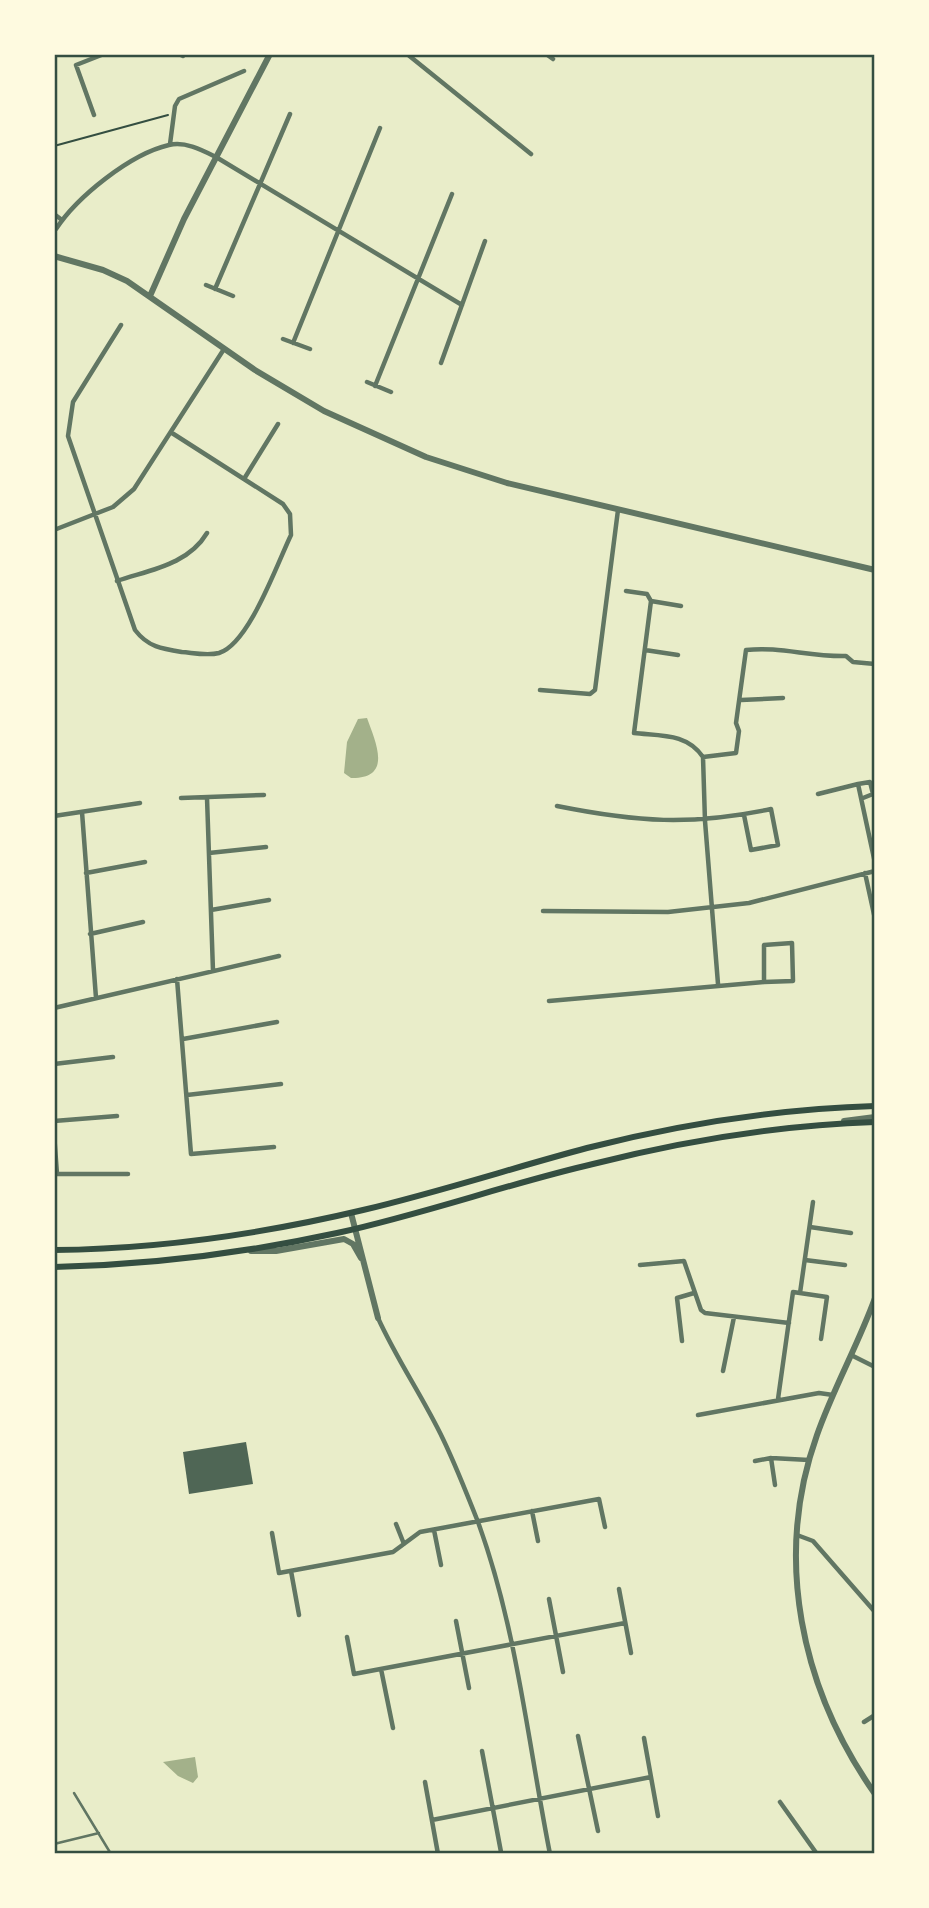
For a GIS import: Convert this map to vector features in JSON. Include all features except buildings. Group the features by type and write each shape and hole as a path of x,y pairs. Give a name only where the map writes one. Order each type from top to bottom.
{"main road":[{"path":"54,1250 200,1240 351,1213 653,1133 791,1112 875,1106"},
{"path":"54,1267 136,1263 228,1251 354,1229 593,1163 723,1138 875,1120"}],"street":[{"path":"94,115 76,65 104,54"},
{"path":"150,296 216,157 270,54"},
{"path":"407,54 531,154"},
{"path":"547,54 553,59"},
{"path":"170,144 175,106 187,93 244,71"},
{"path":"215,289 290,114"},
{"path":"293,343 380,128"},
{"path":"56,229 103,180 170,144 198,148 462,305"},
{"path":"375,386 452,194"},
{"path":"54,214 62,220"},
{"path":"441,363 485,241"},
{"path":"54,256 103,270 150,296 313,404 373,435 454,467 618,510 875,570"},
{"path":"206,285 233,296"},
{"path":"121,325 73,402 68,419 68,436 135,630 149,644 160,649 207,655 231,647 242,636 291,535 292,524 290,514 283,504 172,433"},
{"path":"283,339 310,349"},
{"path":"54,530 113,507 134,489 225,348"},
{"path":"367,382 391,392"},
{"path":"244,479 278,424"},
{"path":"540,690 590,695 595,690 618,510"},
{"path":"117,581 183,559 199,546 207,533"},
{"path":"626,591 647,594 651,601 634,733 686,739 694,744 703,757 705,821 714,907 718,984"},
{"path":"651,601 681,606"},
{"path":"703,757 736,753 746,650 772,647 796,655 846,656 853,662 875,663"},
{"path":"645,650 678,654"},
{"path":"741,700 783,698"},
{"path":"818,794 870,782 874,794 863,798"},
{"path":"858,784 875,863"},
{"path":"181,798 264,795"},
{"path":"207,797 213,971"},
{"path":"54,816 140,803"},
{"path":"557,806 613,817 659,822 705,821 771,809 778,845 751,850 744,814"},
{"path":"82,811 96,998"},
{"path":"209,853 266,847"},
{"path":"86,873 145,862"},
{"path":"543,911 668,912 714,907 783,896 875,871"},
{"path":"864,873 875,919"},
{"path":"211,911 269,901"},
{"path":"90,934 143,922"},
{"path":"549,1001 718,984 793,981 792,943 764,945 764,982"},
{"path":"54,1008 279,956"},
{"path":"875,972 875,982"},
{"path":"177,979 191,1154 274,1147"},
{"path":"183,1039 277,1022"},
{"path":"54,1064 113,1057"},
{"path":"187,1096 281,1084"},
{"path":"54,1121 117,1116"},
{"path":"54,1133 57,1174 128,1174"},
{"path":"800,1293 813,1202"},
{"path":"351,1213 378,1318 394,1355 443,1439 478,1522 498,1581 550,1854"},
{"path":"810,1227 850,1233"},
{"path":"228,1251 276,1251 344,1239 353,1244 361,1258"},
{"path":"805,1260 845,1265"},
{"path":"640,1265 684,1261 694,1293 705,1313 789,1323"},
{"path":"778,1399 793,1292 827,1297 821,1339"},
{"path":"682,1341 677,1298 694,1293"},
{"path":"875,1298 833,1395 809,1460 797,1535 796,1589 812,1670 838,1736 875,1794"},
{"path":"723,1371 734,1317"},
{"path":"850,1355 875,1367"},
{"path":"698,1415 778,1399 819,1393 833,1395"},
{"path":"755,1461 771,1458 809,1460"},
{"path":"771,1458 775,1485"},
{"path":"272,1533 279,1573 393,1552 413,1536 434,1530 599,1499 605,1527"},
{"path":"532,1511 538,1541"},
{"path":"396,1524 404,1544"},
{"path":"434,1530 441,1565"},
{"path":"797,1535 813,1541 875,1612"},
{"path":"291,1572 299,1615"},
{"path":"619,1589 631,1653"},
{"path":"549,1599 563,1672"},
{"path":"456,1621 469,1688"},
{"path":"347,1637 354,1674 625,1623"},
{"path":"381,1669 393,1728"},
{"path":"864,1722 875,1715"},
{"path":"578,1736 598,1831"},
{"path":"644,1738 658,1816"},
{"path":"482,1751 501,1852"},
{"path":"432,1820 651,1777"},
{"path":"425,1782 438,1854"},
{"path":"780,1802 817,1854"}],"lane":[{"path":"74,1793 110,1854"},
{"path":"54,1844 100,1833"}],"path":[{"path":"54,146 160,116 173,116"}],"shaded area":[{"path":"367,718 377,747 377,766 364,777 351,778 344,773 347,742 358,719"},
{"path":"195,1757 198,1777 193,1783 178,1776 163,1762"}]}
